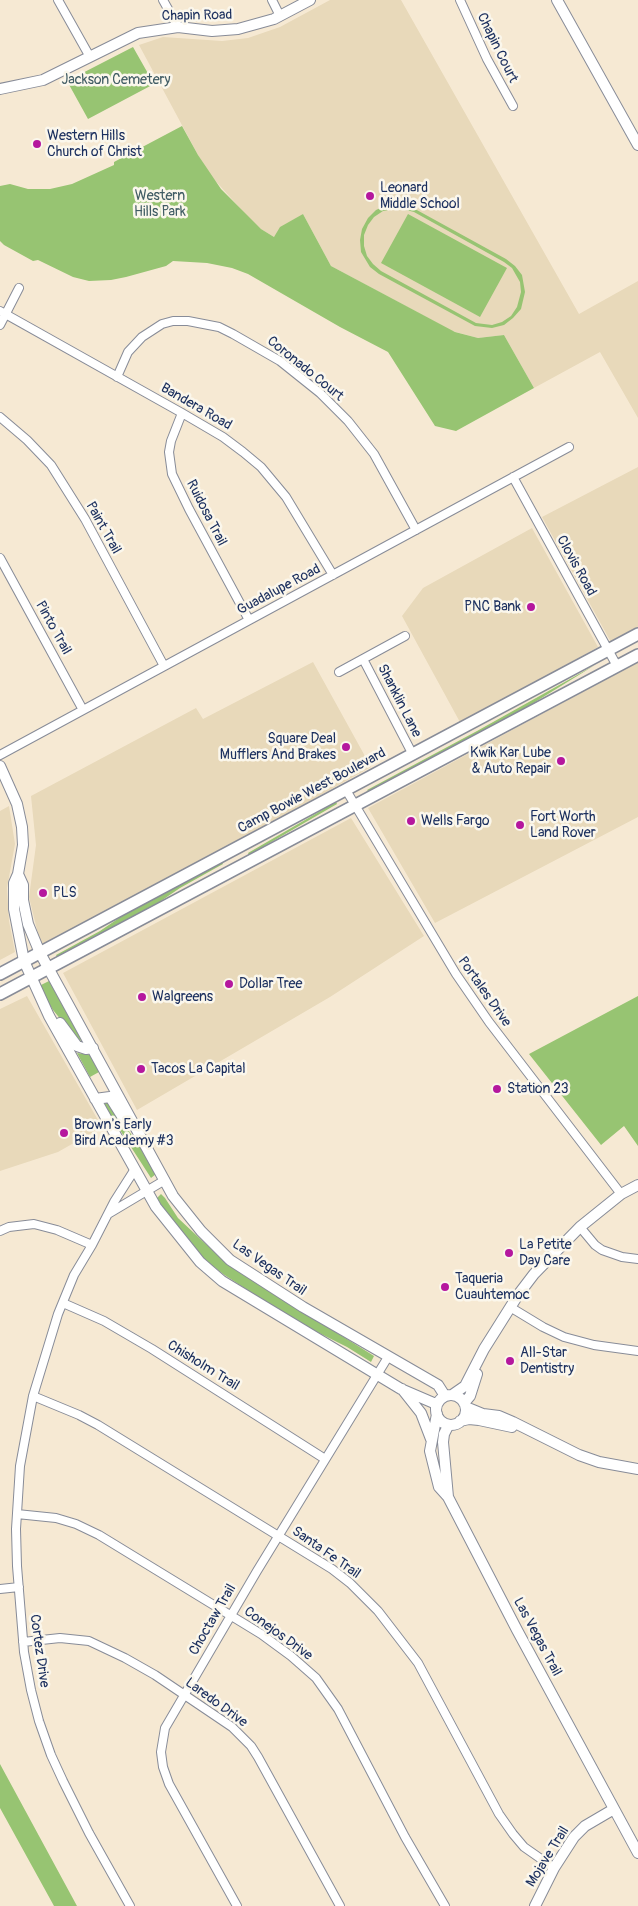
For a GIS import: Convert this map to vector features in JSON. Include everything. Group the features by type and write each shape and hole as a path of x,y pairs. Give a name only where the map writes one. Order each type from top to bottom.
{"main road":[{"name":"Chapin Road","path":"0,88 43,80 138,34 178,27 212,31 238,29 261,24 310,0"},
{"path":"557,0 638,145"},
{"name":"Camp Bowie West Boulevard","path":"0,974 638,634"},
{"path":"0,994 638,655"},
{"path":"0,766 11,787 20,813 22,846 18,874 14,883 14,910 24,961 50,1016 95,1099 160,1213 182,1241 200,1262 222,1281 401,1388 436,1404 436,1412 442,1423 448,1426 469,1419 528,1431"},
{"path":"229,852 238,868"},
{"name":"Las Vegas Trail","path":"18,874 23,885 23,900 28,924 40,953 174,1196 201,1231 230,1260 303,1308 438,1385 449,1396"},
{"path":"50,1016 55,1017 77,1046 86,1049 92,1048"},
{"path":"95,1099 110,1097 130,1128 138,1130"},
{"path":"448,1497 439,1487 435,1477 430,1452 438,1404 465,1386 484,1349 534,1274 580,1227 621,1194 638,1185"},
{"path":"465,1405 470,1396 478,1363"},
{"path":"401,1388 421,1413 431,1439"},
{"path":"449,1396 461,1399 465,1405 466,1412 460,1421"},
{"path":"465,1405 483,1414 499,1416 564,1449 599,1462 638,1469"},
{"name":"Las Vegas Trail","path":"448,1426 443,1442 448,1497 517,1630 638,1853"},
{"name":"Mojave Trail","path":"535,1906 554,1868 574,1837 585,1826 614,1809"}],"street":[{"path":"58,0 90,57"},
{"path":"163,0 178,27"},
{"path":"272,0 280,16"},
{"name":"Chapin Court","path":"460,0 487,59 513,106"},
{"path":"0,325 3,312 19,288"},
{"name":"Bandera Road","path":"3,312 223,437 261,467 286,497 333,575"},
{"name":"Coronado Court","path":"117,376 128,352 142,337 162,324 173,321 188,321 219,327 233,334 280,361 320,393 348,421 374,454 416,530"},
{"name":"Ruidosa Trail","path":"182,413 168,452 172,474 249,620"},
{"name":"Paint Trail","path":"0,418 27,440 50,465 85,519 164,666"},
{"name":"Guadalupe Road","path":"0,755 569,447"},
{"name":"Clovis Road","path":"513,477 617,666"},
{"name":"Pinto Trail","path":"0,558 83,710"},
{"path":"339,672 405,636"},
{"name":"Shanklin Lane","path":"363,659 413,755"},
{"name":"Portales Drive","path":"346,790 456,974 489,1022 621,1194"},
{"name":"Cortez Drive","path":"130,1906 89,1833 51,1755 31,1690 19,1587 17,1514 20,1466 41,1364 74,1275 135,1169"},
{"path":"108,1214 165,1180"},
{"path":"0,1231 9,1227 34,1224 57,1230 92,1245"},
{"path":"580,1227 595,1245 602,1250 622,1257 638,1259"},
{"name":"Chisholm Trail","path":"63,1303 104,1321 152,1349 325,1459"},
{"path":"510,1308 543,1328 564,1337 594,1345 638,1351"},
{"name":"Choctaw Trail","path":"237,1906 169,1784 163,1767 161,1752 165,1728 230,1615 388,1357"},
{"name":"Santa Fe Trail","path":"33,1396 98,1425 278,1536 350,1583 378,1611 402,1640 430,1684 499,1814 512,1834 524,1847 554,1868"},
{"name":"Conejos Drive","path":"17,1514 56,1518 76,1524 99,1535 261,1634 291,1656 316,1678 356,1740 405,1837 445,1906"},
{"path":"0,1590 19,1587"},
{"name":"Laredo Drive","path":"24,1642 60,1638 90,1641 133,1662 232,1727 251,1746 340,1906"}],"shaded area":[{"name":"Leonard Middle School","path":"330,0 401,0 579,314 638,281 638,418 600,352 534,388 504,335 478,338 452,331 331,266 303,214 274,237 261,229 248,217 211,176 139,45 163,37 222,41 248,38 280,27"},
{"path":"638,467 638,630 612,644 542,517"},
{"path":"532,528 598,647 461,724 402,616 423,588"},
{"path":"313,662 371,767 42,950 29,897 36,845 31,796 196,708 203,719"},
{"path":"638,662 638,817 435,923 368,808"},
{"path":"9,806 15,844 7,888 9,921 15,952 0,960 0,811"},
{"path":"351,818 424,936 330,997 137,1110 63,973"},
{"path":"27,996 102,1127 58,1152 0,1171 0,1009"}],"green space":[{"name":"Jackson Cemetery","path":"133,47 154,84 88,119 67,81"},
{"name":"Western Hills Park","path":"182,126 198,155 221,189 261,229 274,237 280,227 303,214 331,266 455,332 478,338 504,335 534,388 456,431 435,426 388,352 340,327 248,274 232,268 207,263 173,261 166,266 126,277 89,281 73,277 38,260 33,261 0,241 0,186 10,184 28,189 50,189 72,184 114,165 114,162"},
{"path":"399,204 415,209 506,259 522,275 525,292 521,309 504,325 492,328 475,326 379,274 370,267 361,252 360,240 362,229 368,218 376,210 387,205","holes":["399,208 414,212 512,268 520,282 521,292 517,307 511,316 502,322 492,325 476,323 381,271 373,264 367,256 364,246 364,235 374,217 383,211"]},
{"path":"408,214 507,268 480,317 381,263"},
{"path":"595,665 527,707 367,790 477,731"},
{"path":"336,802 337,804 249,855 248,853"},
{"path":"222,862 223,864 180,888 155,905 57,957 56,955 100,931 122,916"},
{"path":"49,981 81,1039 80,1043 53,1010 41,990 41,985"},
{"path":"638,996 638,1146 624,1126 601,1145 529,1054"},
{"path":"77,1053 90,1055 99,1072 90,1077"},
{"path":"106,1100 145,1153 156,1174 151,1178 109,1113 103,1101"},
{"path":"161,1194 178,1218 227,1264 374,1356 371,1362 347,1347 295,1321 223,1274 203,1258 171,1221 157,1198"},
{"path":"0,1764 77,1906 54,1906 0,1808"}],"place":[{"name":"Western Hills Church of Christ","path":"37,144"},
{"name":"Leonard Middle School","path":"370,196"},
{"name":"PNC Bank","path":"531,607"},
{"name":"Square Deal Mufflers And Brakes","path":"346,747"},
{"name":"Kwik Kar Lube & Auto Repair","path":"561,761"},
{"name":"Wells Fargo","path":"411,821"},
{"name":"Fort Worth Land Rover","path":"520,825"},
{"name":"PLS","path":"43,893"},
{"name":"Dollar Tree","path":"229,984"},
{"name":"Walgreens","path":"142,997"},
{"name":"Tacos La Capital","path":"141,1069"},
{"name":"Station 23","path":"497,1089"},
{"name":"Brown's Early Bird Academy #3","path":"64,1133"},
{"name":"La Petite Day Care","path":"509,1253"},
{"name":"Taqueria Cuauhtemoc","path":"445,1287"},
{"name":"All-Star Dentistry","path":"510,1361"}]}
